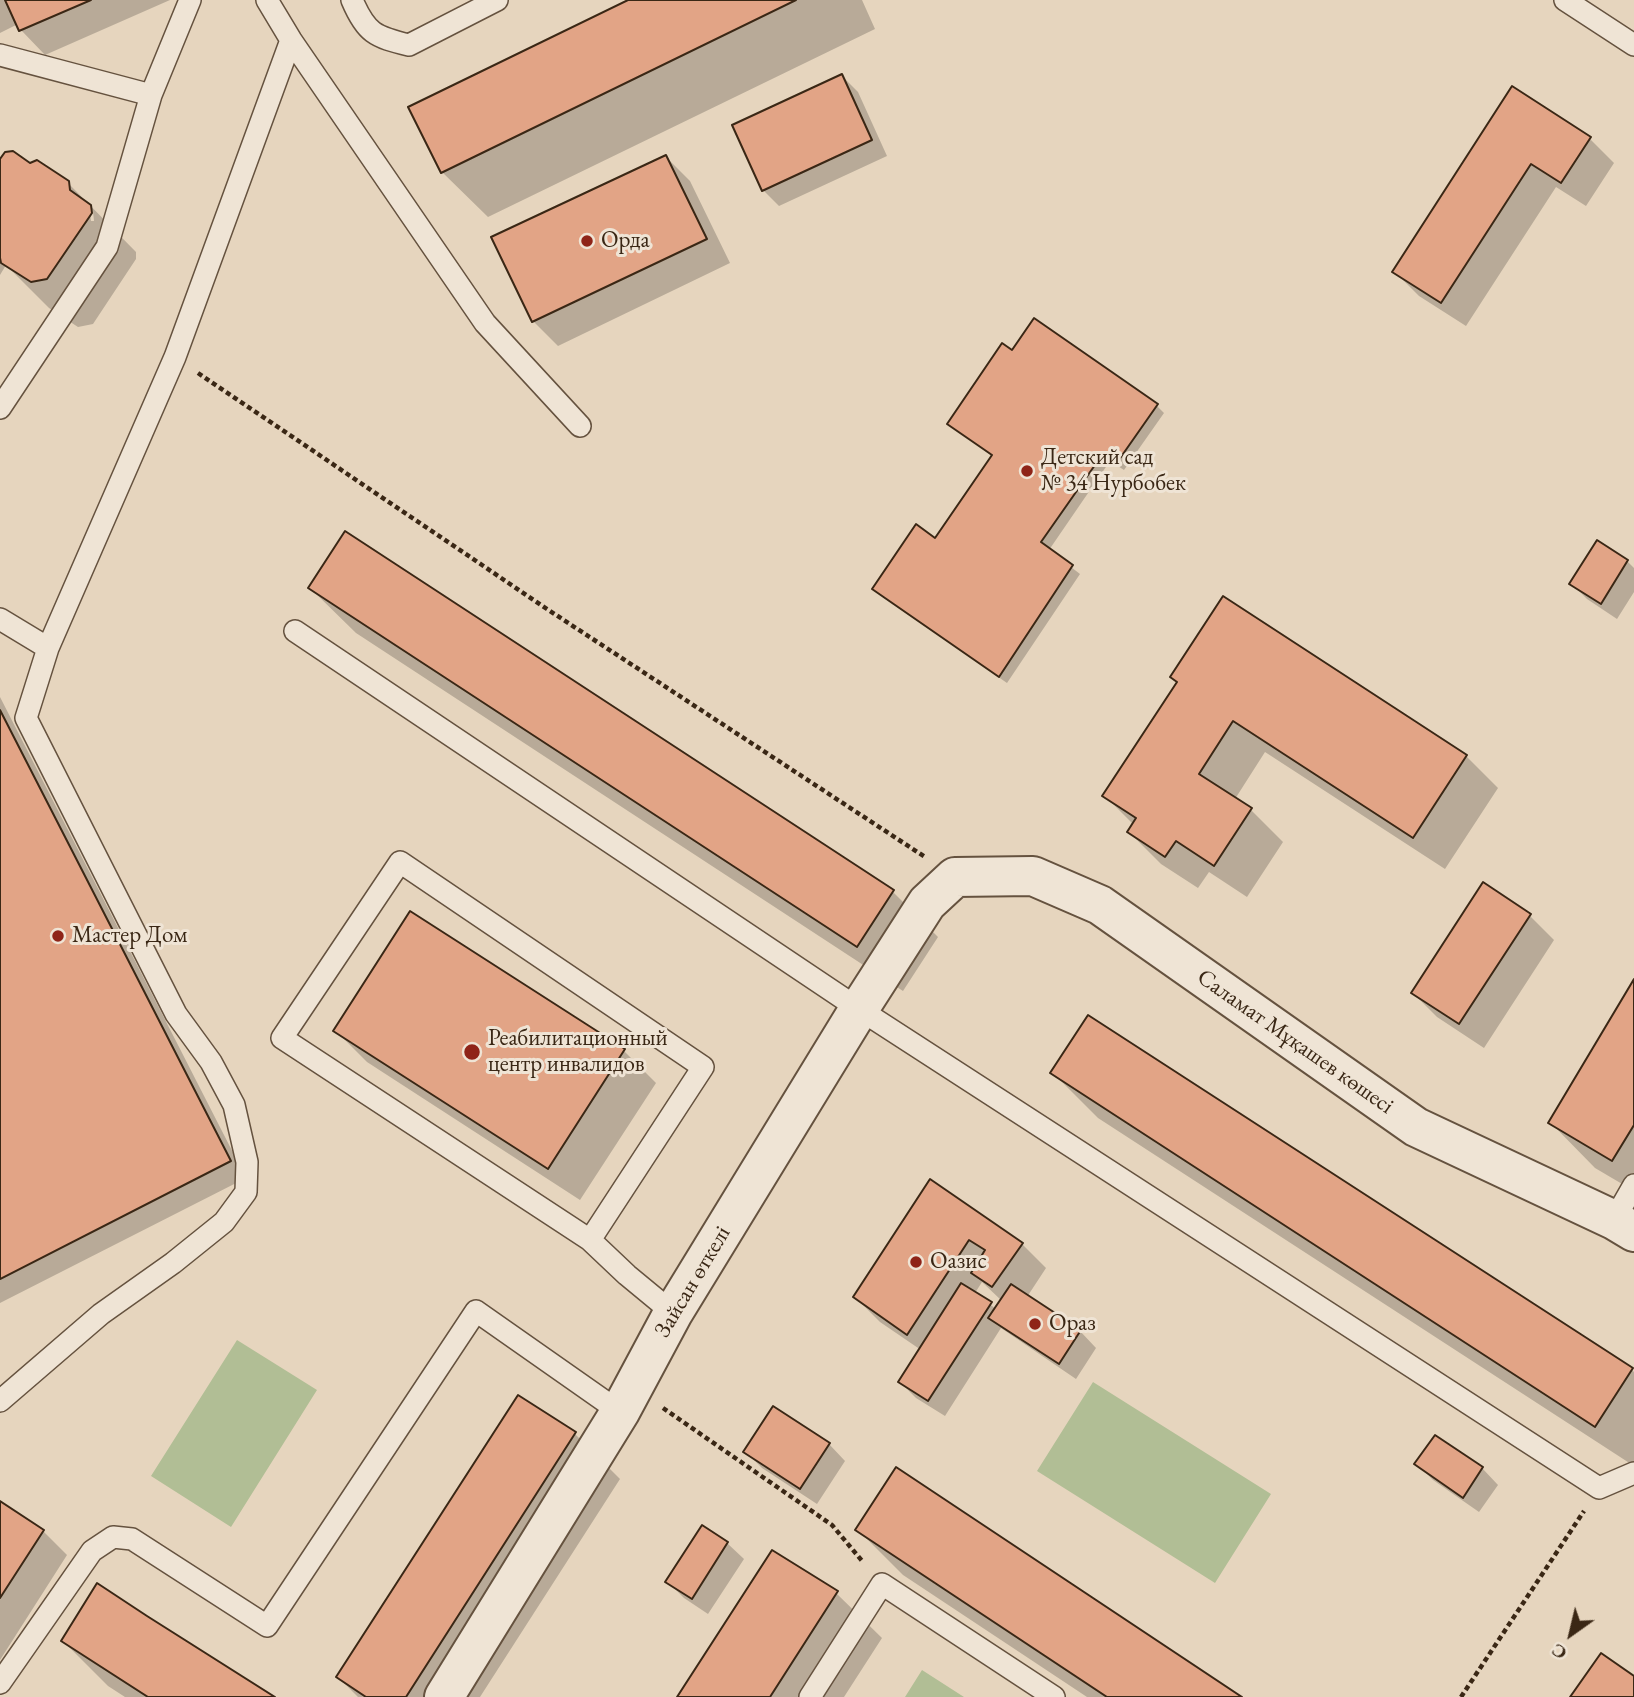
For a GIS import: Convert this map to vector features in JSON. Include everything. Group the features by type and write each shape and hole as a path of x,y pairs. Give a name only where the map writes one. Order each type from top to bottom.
{"street":[{"name":"Саламат Мұқашев көшесі","path":"955,877 1033,876 1100,905 1416,1127 1624,1226"},
{"name":"Зайсан өткелі","path":"444,1697 626,1399 673,1313 859,1009 927,903 955,877"}],"lane":[{"path":"0,408 107,247 151,95 190,0"},
{"path":"267,0 291,40 485,323 580,426"},
{"path":"352,0 360,19 380,38 409,45 497,0"},
{"path":"1565,0 1634,45"},
{"path":"0,1401 101,1314 173,1263 224,1222 246,1192 247,1163 233,1105 211,1062 176,1014 26,718 48,648 175,357 291,40"},
{"path":"0,55 151,95"},
{"path":"0,620 48,648"},
{"path":"295,631 859,1009 1599,1488 1634,1473"},
{"path":"590,1240 703,1067 400,862 282,1038 590,1240 673,1313"},
{"path":"1624,1226 1634,1185"},
{"path":"0,1683 92,1551 113,1537 132,1539 267,1626 476,1311 626,1399"},
{"path":"810,1697 882,1584 1054,1697"}],"path":[{"path":"175,357 559,617 955,877"},
{"path":"626,1399 832,1525 882,1584"},
{"path":"1461,1697 1599,1488"}],"green space":[{"path":"237,1340 317,1390 231,1527 151,1476"},
{"path":"1093,1382 1271,1494 1215,1583 1037,1471"},
{"path":"922,1670 964,1697 905,1697"}],"building":[{"path":"5,0 91,0 19,31"},
{"path":"628,0 796,0 441,173 408,107"},
{"path":"842,74 872,140 762,191 732,125"},
{"path":"1512,86 1591,137 1561,183 1531,164 1441,303 1392,272"},
{"path":"13,151 30,163 37,160 69,181 70,190 91,205 92,213 47,279 31,282 1,263 0,159 5,152"},
{"path":"666,155 707,239 532,322 491,237"},
{"path":"1034,318 1158,404 1116,464 1102,455 1041,542 1073,565 999,677 872,589 916,524 935,538 992,455 947,424 1002,343 1012,350"},
{"path":"345,531 894,890 857,947 308,588"},
{"path":"1597,540 1628,560 1601,604 1569,584"},
{"path":"1223,596 1467,755 1413,838 1233,721 1199,774 1252,808 1214,866 1176,841 1165,857 1127,832 1136,818 1102,796 1177,682 1170,677"},
{"name":"Мастер Дом","path":"0,710 231,1161 0,1279"},
{"path":"1483,882 1531,914 1459,1024 1411,993"},
{"name":"Реабилитационный центр инвалидов","path":"410,911 625,1049 548,1169 333,1031"},
{"path":"1634,979 1634,1125 1612,1161 1548,1123"},
{"path":"1088,1015 1633,1368 1595,1427 1050,1073"},
{"name":"Оазис","path":"930,1179 1023,1243 992,1287 971,1273 985,1250 969,1240 907,1335 853,1297"},
{"path":"961,1283 992,1302 928,1401 898,1382"},
{"name":"Ораз","path":"1011,1284 1081,1330 1059,1364 988,1318"},
{"path":"518,1395 576,1432 406,1697 366,1697 336,1677"},
{"path":"773,1406 830,1443 800,1489 743,1452"},
{"path":"1435,1435 1483,1467 1463,1498 1414,1464"},
{"path":"896,1467 1242,1697 1107,1697 855,1530"},
{"path":"0,1501 44,1530 0,1598"},
{"path":"702,1525 728,1542 692,1599 665,1582"},
{"path":"772,1550 838,1591 770,1697 677,1697"},
{"path":"97,1583 275,1697 148,1697 61,1641"},
{"path":"1601,1653 1634,1676 1634,1697 1570,1697"}],"place":[{"name":"Орда","path":"587,241"},
{"name":"Детский сад № 34 Нурбобек","path":"1027,471"},
{"name":"Мастер Дом","path":"58,936"},
{"name":"Реабилитационный центр инвалидов","path":"472,1052"},
{"name":"Оазис","path":"916,1262"},
{"name":"Ораз","path":"1035,1324"}]}
